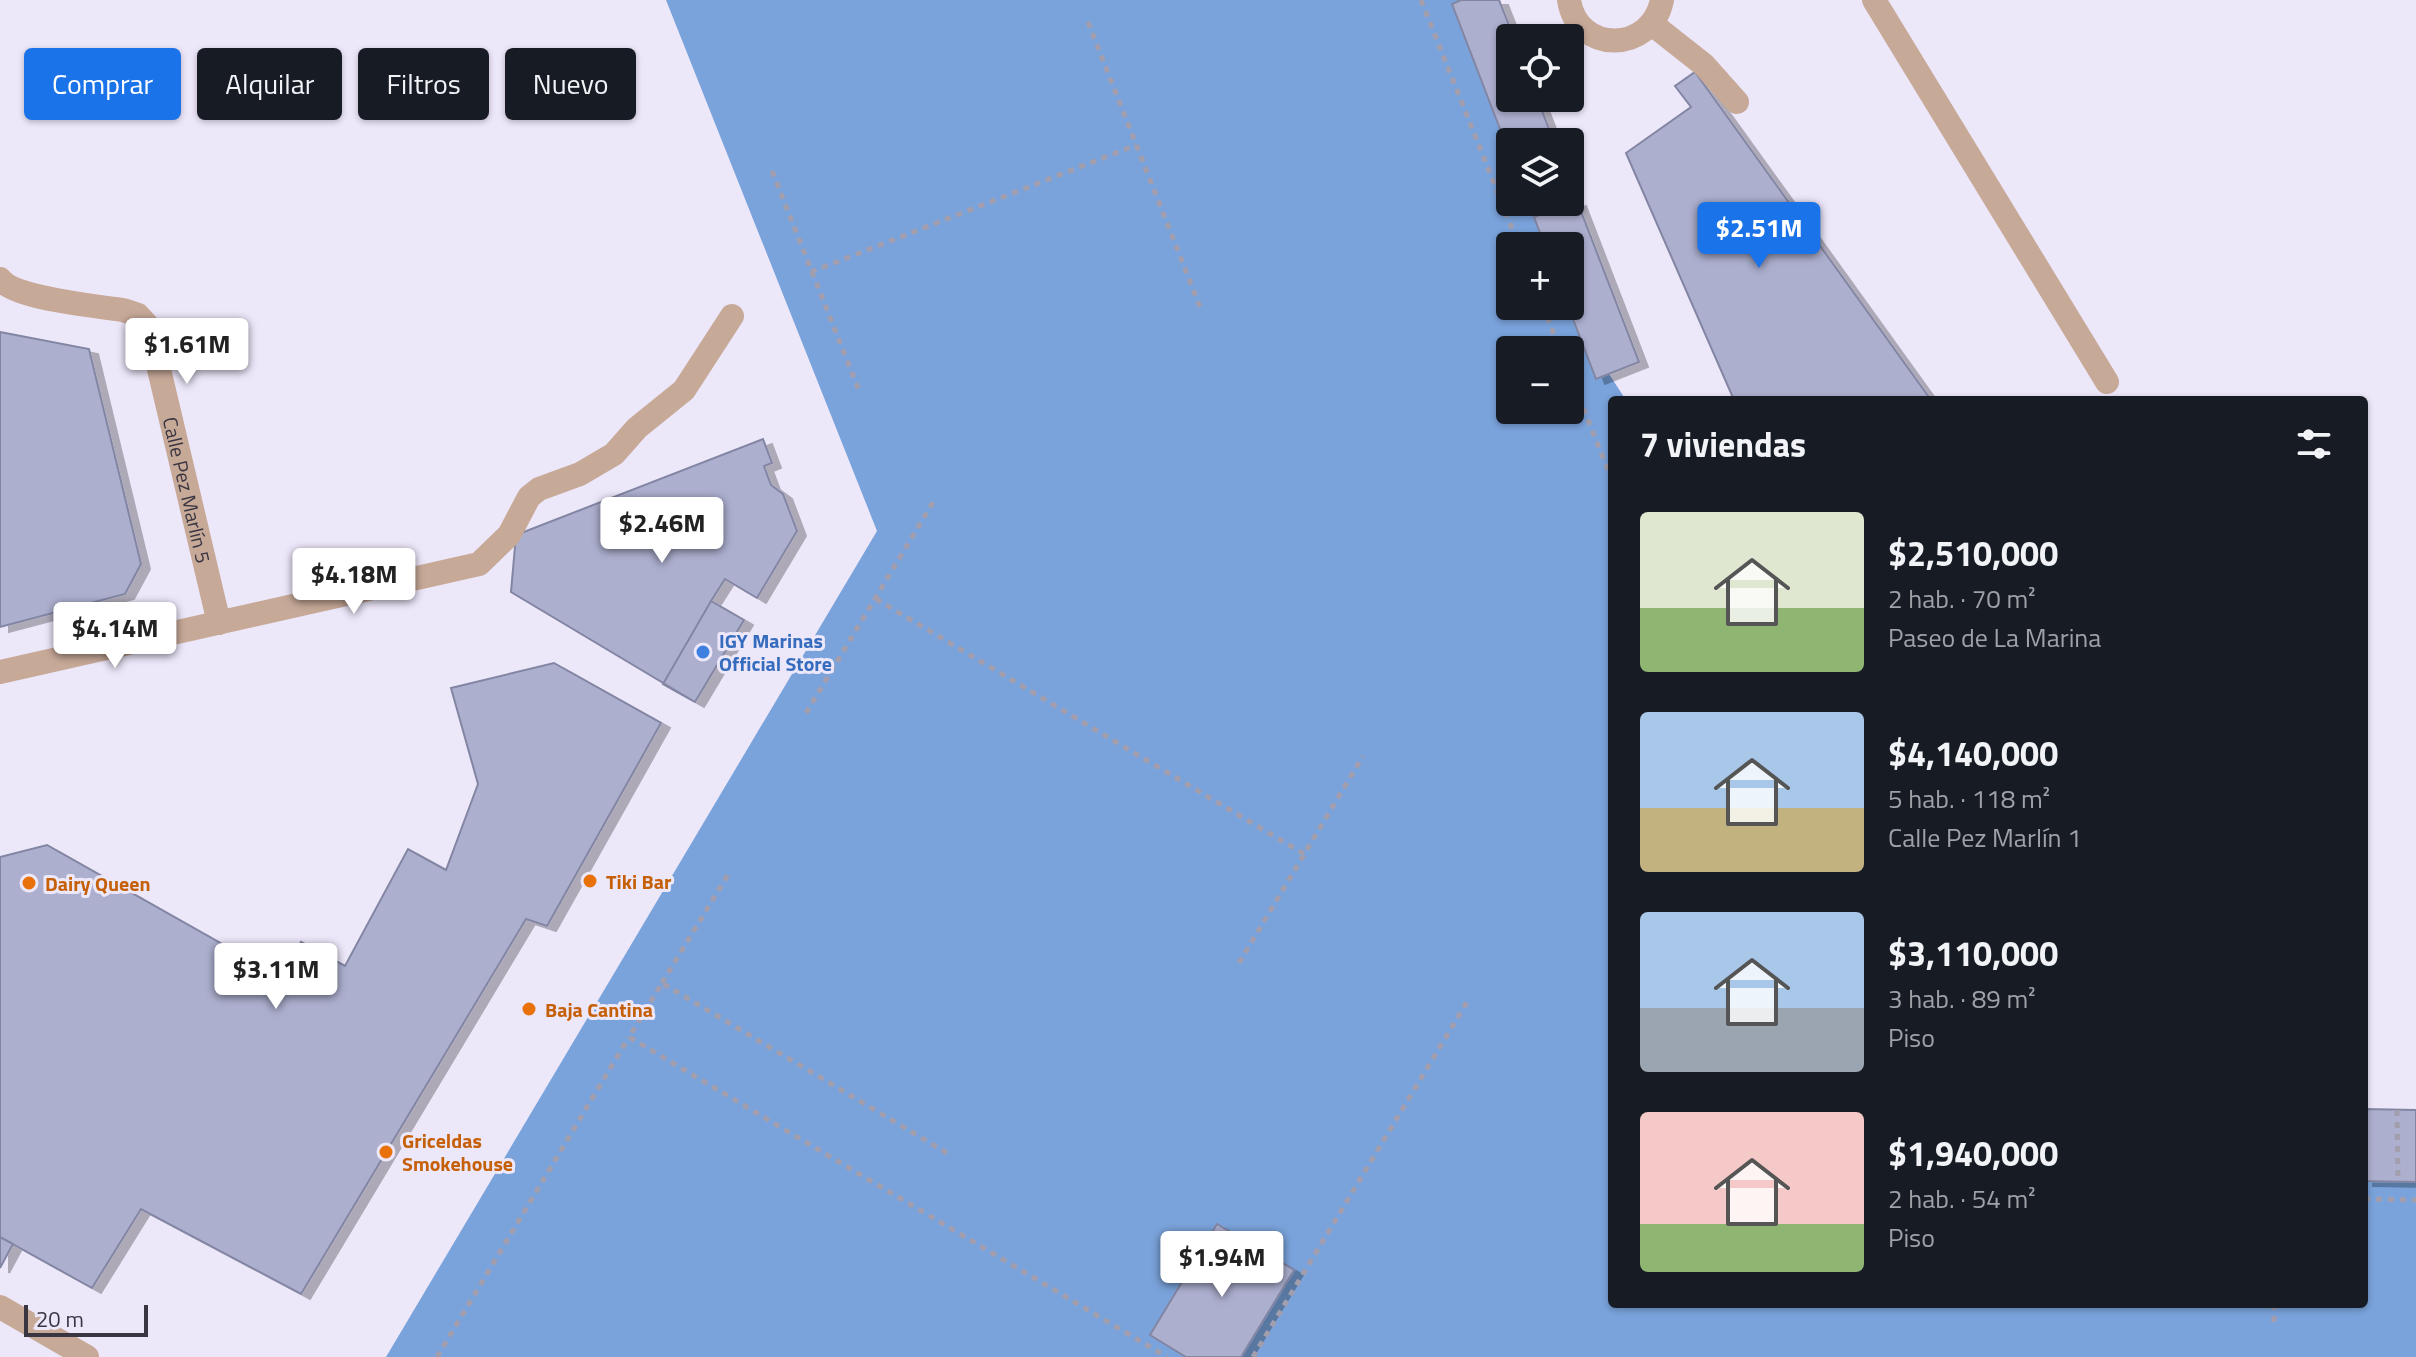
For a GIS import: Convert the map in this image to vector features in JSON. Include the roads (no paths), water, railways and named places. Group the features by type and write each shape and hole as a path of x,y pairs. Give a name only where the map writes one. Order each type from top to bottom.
{"street":[{"path":"1569,0 1577,21 1586,31 1598,38 1624,41 1637,37 1652,24 1662,0"},
{"path":"1874,0 2107,382"},
{"path":"1652,24 1704,65 1737,102"},
{"name":"Calle Pez Marlín 5","path":"0,279 5,286 24,294 123,310 138,315 149,327 219,623"},
{"path":"0,672 479,564 509,535 529,497 539,489 580,474 614,454 637,428 684,390 732,316"},
{"path":"0,1307 87,1357"}],"water":[{"path":"666,0 1499,0 1508,24 1496,24 1496,112 1510,112 1510,128 1496,128 1496,216 1583,216 1639,362 1609,374 1623,396 1608,396 1608,1308 2368,1308 2368,1181 2416,1182 2416,1357 386,1357 877,531"}],"place":[{"name":"IGY Marinas Official Store","path":"703,652"},
{"name":"Tiki Bar","path":"590,881"},
{"name":"Dairy Queen","path":"29,883"},
{"name":"Baja Cantina","path":"529,1009"},
{"name":"Griceldas Smokehouse","path":"386,1152"}]}
